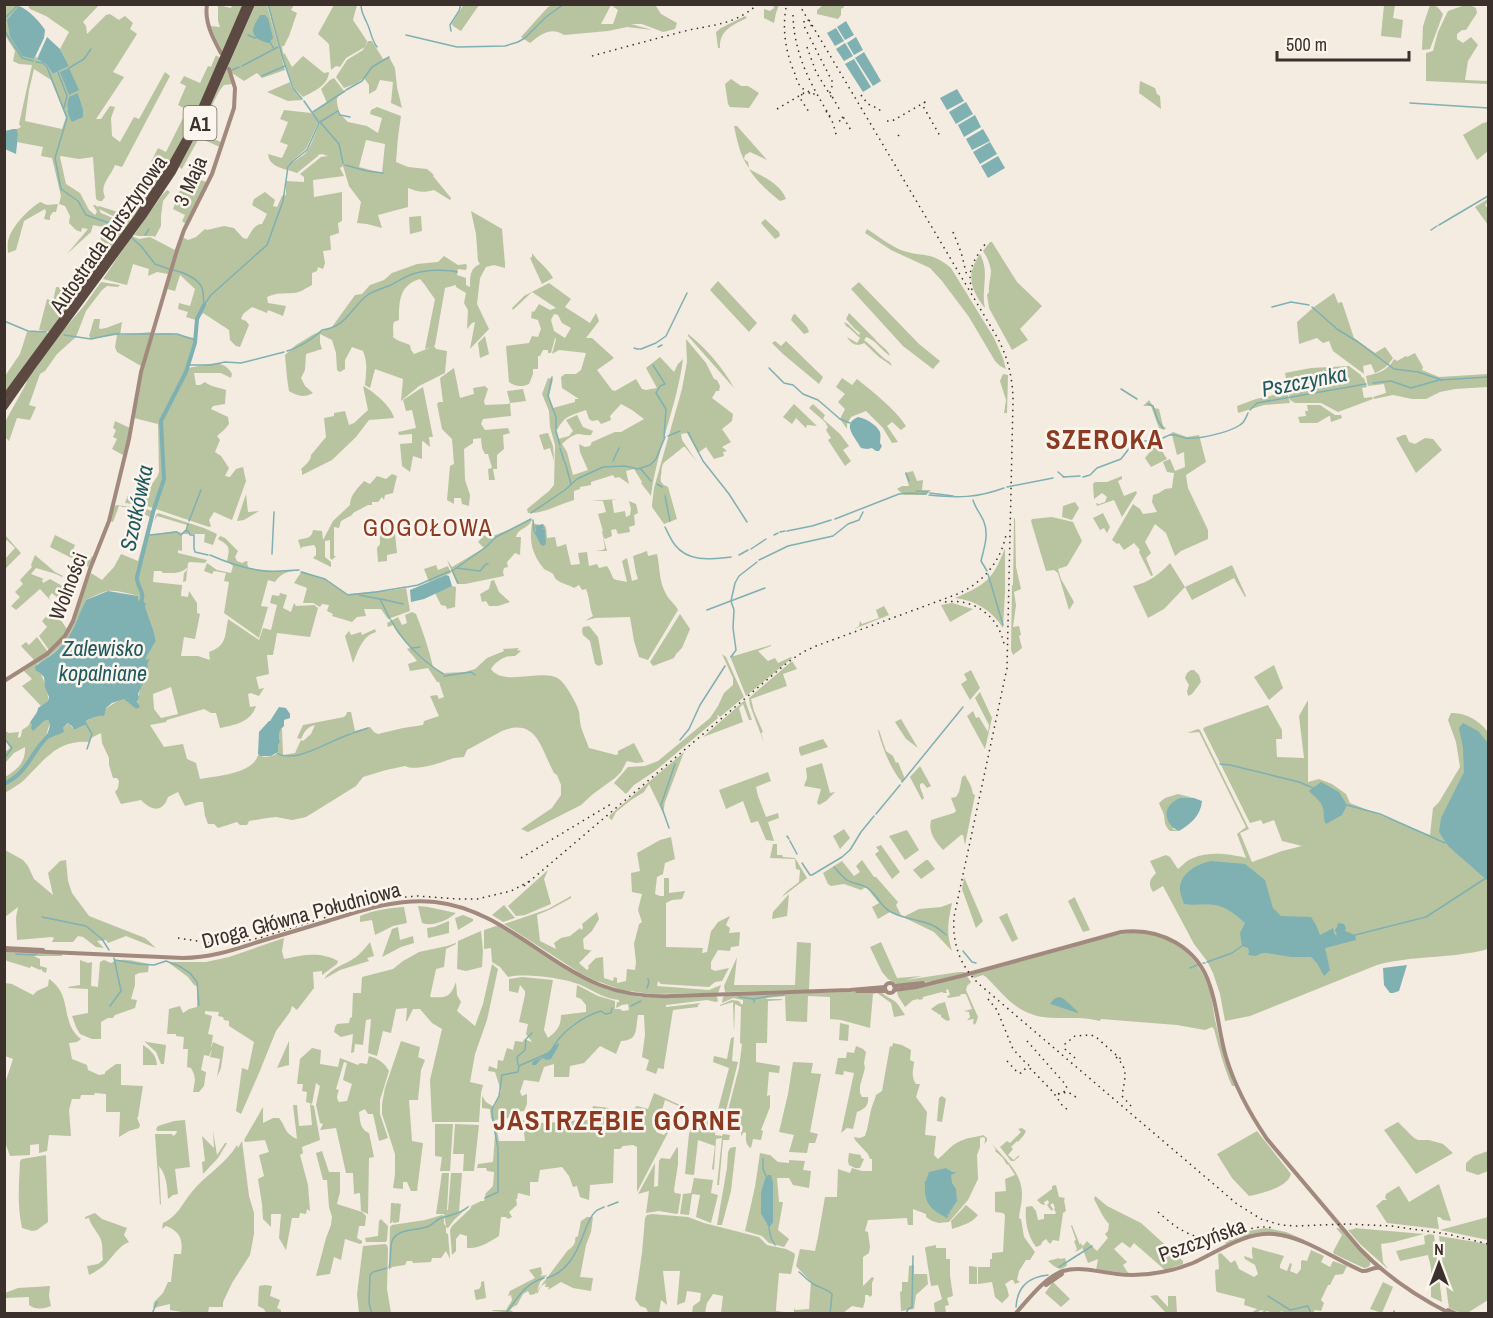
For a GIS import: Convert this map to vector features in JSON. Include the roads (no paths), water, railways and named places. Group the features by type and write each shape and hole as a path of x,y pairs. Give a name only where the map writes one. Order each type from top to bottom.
{"highway":[{"name":"Autostrada Bursztynowa","path":"130,231 185,140 246,4"},
{"name":"Autostrada Bursztynowa","path":"4,408 164,186 190,143 252,4"},
{"name":"Autostrada Bursztynowa","path":"4,398 125,238"}],"main road":[{"path":"207,4 208,25 221,53"},
{"name":"3 Maja","path":"155,324 181,237 212,174 234,108 235,88 229,69"},
{"name":"Wolności","path":"4,681 46,654 64,636 73,621 112,510 129,439 141,372 155,324"},
{"name":"Droga Główna Południowa","path":"4,949 183,958 213,956 368,908 418,901 465,908 484,915 583,976 625,993 665,996 886,989"},
{"path":"894,988 889,984 886,989 890,993 894,988 966,975 1121,932 1153,933 1171,939 1194,958 1208,980 1214,997 1226,1058 1253,1118 1267,1139 1375,1264"},
{"name":"Pszczyńska","path":"1017,1314 1051,1281 1071,1270 1127,1275 1160,1273 1194,1263 1243,1238 1265,1234 1281,1235 1296,1240 1362,1271 1368,1271 1375,1264"},
{"name":"Pszczyńska","path":"1375,1264 1411,1292 1451,1314"},
{"name":"Pszczyńska","path":"1375,1264 1414,1291 1457,1314"}],"water":[{"path":"19,6 34,16 45,30 44,38 34,59 22,56 10,36 7,20"},
{"path":"260,15 268,18 273,38 269,43 259,39 253,33"},
{"path":"846,21 854,35 845,40 837,27"},
{"path":"836,28 844,41 835,46 827,33"},
{"path":"47,37 60,49 69,66 53,74 46,64 37,59"},
{"path":"856,37 863,50 854,55 847,43"},
{"path":"845,43 853,56 844,61 836,49"},
{"path":"864,52 881,81 873,86 855,58"},
{"path":"854,59 871,87 863,92 845,64"},
{"path":"69,68 79,90 69,95 60,72"},
{"path":"957,89 964,101 947,110 940,98"},
{"path":"78,93 83,117 72,122 68,113 68,100 69,97"},
{"path":"966,102 973,114 956,124 949,112"},
{"path":"975,115 981,127 964,137 958,125"},
{"path":"17,129 18,134 16,154 5,149 5,131"},
{"path":"983,129 990,141 972,150 966,139"},
{"path":"990,142 997,154 980,164 973,152"},
{"path":"998,156 1005,168 988,178 981,166"},
{"path":"858,417 870,422 878,429 882,446 879,451 872,448 861,448 850,427 850,423"},
{"path":"543,524 546,544 543,546 534,532 536,531 535,526"},
{"path":"446,575 449,576 452,586 424,599 411,602 410,590"},
{"name":"Zalewisko kopalniane","path":"108,591 138,596 138,601 142,599 146,604 156,641 146,658 146,660 150,659 143,674 148,673 138,694 137,702 140,707 136,709 124,699 112,703 106,708 104,716 90,719 86,721 87,724 74,730 68,723 63,728 64,732 47,739 50,726 48,720 33,731 30,723 38,708 48,701 49,697 44,677 36,671 35,667 54,653 66,640 86,600"},
{"path":"279,707 286,708 290,718 284,720 284,726 280,730 278,752 271,756 260,756 258,754 259,732"},
{"path":"1463,723 1478,731 1488,743 1488,881 1448,846 1439,832 1441,818 1464,772 1459,728"},
{"path":"1321,782 1339,792 1347,805 1342,815 1326,824 1322,805 1309,791"},
{"path":"1179,798 1194,798 1202,801 1195,819 1179,831 1170,823 1167,812 1171,804"},
{"path":"1211,861 1245,864 1265,880 1273,908 1281,916 1311,917 1320,935 1333,928 1337,935 1335,930 1338,923 1344,924 1345,931 1355,935 1356,940 1325,948 1330,970 1324,976 1311,957 1291,957 1267,953 1256,956 1248,955 1248,948 1242,946 1240,933 1245,923 1238,917 1227,909 1211,904 1184,904 1180,889 1183,878 1195,867"},
{"path":"1407,965 1399,991 1390,993 1384,985 1383,968"},
{"path":"1059,997 1064,999 1078,1013 1050,1004"},
{"path":"558,1043 551,1059 544,1058 536,1065 532,1065 533,1061 541,1058"},
{"path":"946,1168 957,1172 951,1175 957,1201 950,1215 947,1214 947,1218 929,1205 924,1182 929,1172"},
{"path":"768,1175 771,1175 773,1183 773,1223 769,1228 761,1214 761,1192"}],"waterway":[{"path":"4,19 19,4"},
{"name":"Szotkówka","path":"268,4 293,88 302,99"},
{"path":"361,4 377,47"},
{"path":"451,31 450,25 461,4"},
{"path":"406,35 457,47 505,46 525,38 546,17 564,4"},
{"path":"4,30 22,58 33,61"},
{"path":"248,35 257,37"},
{"path":"270,42 274,49"},
{"path":"242,66 278,47"},
{"path":"69,68 84,59 91,49"},
{"path":"346,90 362,81 372,67 389,57"},
{"path":"36,62 43,63 47,67 67,118 55,158 61,189 78,201 86,215 112,224 123,232"},
{"path":"262,76 285,66"},
{"path":"232,70 239,67"},
{"path":"58,72 67,96 64,108"},
{"path":"313,112 345,91"},
{"name":"Szotkówka","path":"204,305 211,295 267,245 283,201 288,167 307,150 319,123 304,101"},
{"path":"1410,103 1488,108"},
{"path":"320,122 338,111 340,115 350,117"},
{"path":"320,122 339,144 343,163"},
{"path":"345,165 383,173"},
{"path":"1439,225 1488,196"},
{"path":"1431,230 1437,226"},
{"path":"145,235 149,229"},
{"path":"132,238 155,264 169,269"},
{"path":"173,270 194,278 200,284 204,304"},
{"path":"287,351 296,348 322,330 338,325 363,299 409,275 442,270 457,272"},
{"path":"634,348 641,349 666,336 687,293"},
{"path":"1272,307 1291,302 1309,305"},
{"name":"Szotkówka","path":"140,603 142,593 137,577 153,512 164,479 161,421 186,372 195,343 197,319 204,305"},
{"path":"1312,307 1337,329 1394,369 1418,372 1442,380"},
{"path":"4,321 28,331 46,332"},
{"path":"64,335 91,339 114,334 150,334"},
{"path":"155,334 177,334 195,340"},
{"path":"658,347 662,345"},
{"path":"188,365 241,363 284,352"},
{"path":"653,365 665,384 660,386 656,393 666,409 664,437"},
{"path":"769,368 784,383 793,385 803,394 818,400 840,419 850,423"},
{"path":"552,377 548,396 556,417 556,429"},
{"name":"Pszczynka","path":"1373,383 1391,381 1411,388 1439,380 1488,377"},
{"name":"Pszczynka","path":"1250,410 1257,403 1366,384"},
{"path":"1121,389 1137,399"},
{"path":"1148,404 1153,406 1163,428"},
{"name":"Pszczynka","path":"1163,438 1172,435 1198,438 1222,433 1242,424 1248,413"},
{"path":"556,431 560,445"},
{"path":"668,436 680,431"},
{"path":"688,432 703,461 747,522"},
{"name":"Pszczynka","path":"1142,441 1154,441 1159,436"},
{"path":"531,513 577,479 603,467 625,466 638,469 650,465 656,459 665,437"},
{"name":"Pszczynka","path":"1083,477 1090,475 1097,468 1121,459 1131,446 1138,442"},
{"path":"560,448 564,461"},
{"path":"613,461 619,448"},
{"path":"565,462 571,484"},
{"path":"640,468 651,481"},
{"name":"Pszczynka","path":"1058,472 1064,477"},
{"path":"906,473 909,481"},
{"name":"Pszczynka","path":"1063,477 1080,476"},
{"name":"Pszczynka","path":"1007,487 1053,478"},
{"path":"657,484 662,487"},
{"name":"Pszczynka","path":"929,495 967,496 985,494 1004,488"},
{"path":"189,521 201,490"},
{"name":"Pszczynka","path":"916,491 928,492"},
{"name":"Pszczynka","path":"930,493 953,496"},
{"name":"Pszczynka","path":"835,519 899,494 926,494"},
{"path":"665,496 670,521"},
{"path":"973,500 983,519 986,532 981,561 987,571"},
{"path":"272,554 274,512"},
{"name":"Pszczynka","path":"759,560 788,546 833,536 848,524 859,520 863,512"},
{"path":"452,571 496,537 531,519"},
{"path":"533,520 534,531"},
{"path":"787,531 831,520"},
{"path":"186,531 188,524"},
{"path":"665,527 675,545 687,555 701,558 731,557"},
{"path":"150,535 177,532 181,535 188,531 190,535 194,535 195,552 208,555"},
{"path":"780,532 785,531"},
{"path":"774,535 778,533"},
{"path":"751,549 766,539"},
{"path":"739,555 748,550"},
{"path":"210,555 258,570 299,570"},
{"name":"Pszczynka","path":"731,657 736,650 733,628 734,610 731,601 735,583 739,576 757,562"},
{"path":"456,568 480,571 488,564"},
{"path":"452,570 458,583"},
{"path":"407,587 418,585 450,571"},
{"path":"301,572 325,579 348,595 406,587"},
{"path":"988,574 1003,625"},
{"path":"707,610 765,588"},
{"path":"359,595 380,599 390,619"},
{"path":"381,599 403,604"},
{"path":"391,620 414,650 443,674"},
{"path":"412,648 420,647"},
{"name":"Pszczynka","path":"680,740 689,729 700,705 725,666"},
{"path":"444,676 471,672 475,675"},
{"path":"902,782 963,707"},
{"path":"86,724 92,734 87,749"},
{"path":"353,733 368,728"},
{"name":"Szotkówka","path":"4,784 20,773 51,732"},
{"path":"277,753 285,756 303,754 351,734"},
{"path":"4,738 12,748 4,759"},
{"path":"669,828 661,805 675,764"},
{"path":"1220,764 1299,782 1313,788"},
{"path":"876,814 900,785"},
{"path":"1347,805 1380,814 1445,843"},
{"path":"802,863 812,875 842,857 850,850 874,816"},
{"path":"790,841 797,854"},
{"path":"834,867 847,880 869,889 888,910 933,925 946,935"},
{"path":"1355,935 1426,917 1486,878"},
{"path":"42,917 86,926 102,939 109,950"},
{"path":"1207,962 1232,953 1242,946"},
{"path":"963,951 972,962 976,963"},
{"path":"16,954 37,954"},
{"path":"110,1006 121,991 114,958"},
{"path":"115,960 154,965 166,961 179,966 190,973 197,982 199,1005"},
{"path":"1190,968 1197,965"},
{"path":"647,988 648,979"},
{"path":"754,999 784,995"},
{"path":"739,997 754,999 754,1002"},
{"path":"631,1006 641,1001"},
{"path":"552,1049 561,1037 580,1021 601,1011 605,1014 611,1013 612,1008"},
{"path":"518,1065 517,1057 525,1050 526,1039 532,1033"},
{"path":"485,1198 498,1192 498,1148 492,1109 499,1096 502,1075 518,1072 519,1066 546,1054"},
{"path":"763,1159 766,1176"},
{"path":"608,1206 618,1202"},
{"path":"389,1267 391,1244 396,1235 425,1228 439,1219 468,1207"},
{"path":"547,1278 570,1262 591,1216 604,1207"},
{"path":"769,1228 775,1245"},
{"path":"1059,1267 1092,1246"},
{"path":"906,1314 912,1307 913,1256"},
{"path":"372,1314 369,1303 370,1275 387,1268"},
{"path":"799,1272 813,1284 832,1294 830,1314"},
{"path":"1016,1307 1019,1294 1025,1284 1035,1278 1048,1275"},
{"path":"506,1313 526,1288 544,1278"},
{"path":"1268,1296 1290,1310 1308,1306 1309,1314"},
{"path":"152,1314 157,1302"}],"railway":[{"path":"592,56 681,32 721,24 739,17 758,4"},
{"path":"799,4 812,27"},
{"path":"786,8 787,50 797,81 805,90 818,97"},
{"path":"793,15 800,56 810,81 831,118"},
{"path":"809,20 997,337 1007,360 1011,377 1013,402 1007,668 954,917 954,936 962,962 979,984 1237,1204 1261,1219 1281,1225 1296,1226 1348,1224 1391,1226 1447,1234 1488,1244"},
{"path":"804,21 804,26 833,83 830,93 841,112"},
{"path":"807,47 816,72 832,98"},
{"path":"777,109 804,93 812,93"},
{"path":"802,94 800,98 809,112"},
{"path":"861,95 868,104 881,112"},
{"path":"887,121 892,121 927,101"},
{"path":"925,102 923,106 940,136"},
{"path":"826,111 833,123 837,138"},
{"path":"839,121 843,120 842,115 852,132"},
{"path":"898,136 901,133"},
{"path":"953,232 967,276"},
{"path":"972,290 971,270 975,259 986,243"},
{"path":"524,886 788,662 816,646 955,595 974,585 994,563 1006,535"},
{"path":"945,602 965,603 983,611 996,625 1004,644"},
{"path":"521,858 611,804"},
{"path":"178,938 217,944 235,943 259,938 385,899 417,896 477,899 511,891 530,881"},
{"path":"988,999 997,1010 1013,1049 1032,1068"},
{"path":"1075,1058 1065,1049 1065,1044 1075,1036 1091,1035 1123,1061"},
{"path":"1027,1041 1066,1085 1065,1091 1056,1093"},
{"path":"1116,1057 1125,1071 1122,1096 1131,1106"},
{"path":"1007,1061 1018,1073 1026,1068 1031,1069 1069,1111"},
{"path":"1058,1094 1068,1092 1079,1099"},
{"path":"1158,1212 1183,1231 1200,1237 1219,1237 1257,1228 1273,1228"}],"district":[{"name":"SZEROKA","path":"1105,439"},
{"name":"GOGOŁOWA","path":"428,527"},
{"name":"JASTRZĘBIE GÓRNE","path":"618,1120"}]}
